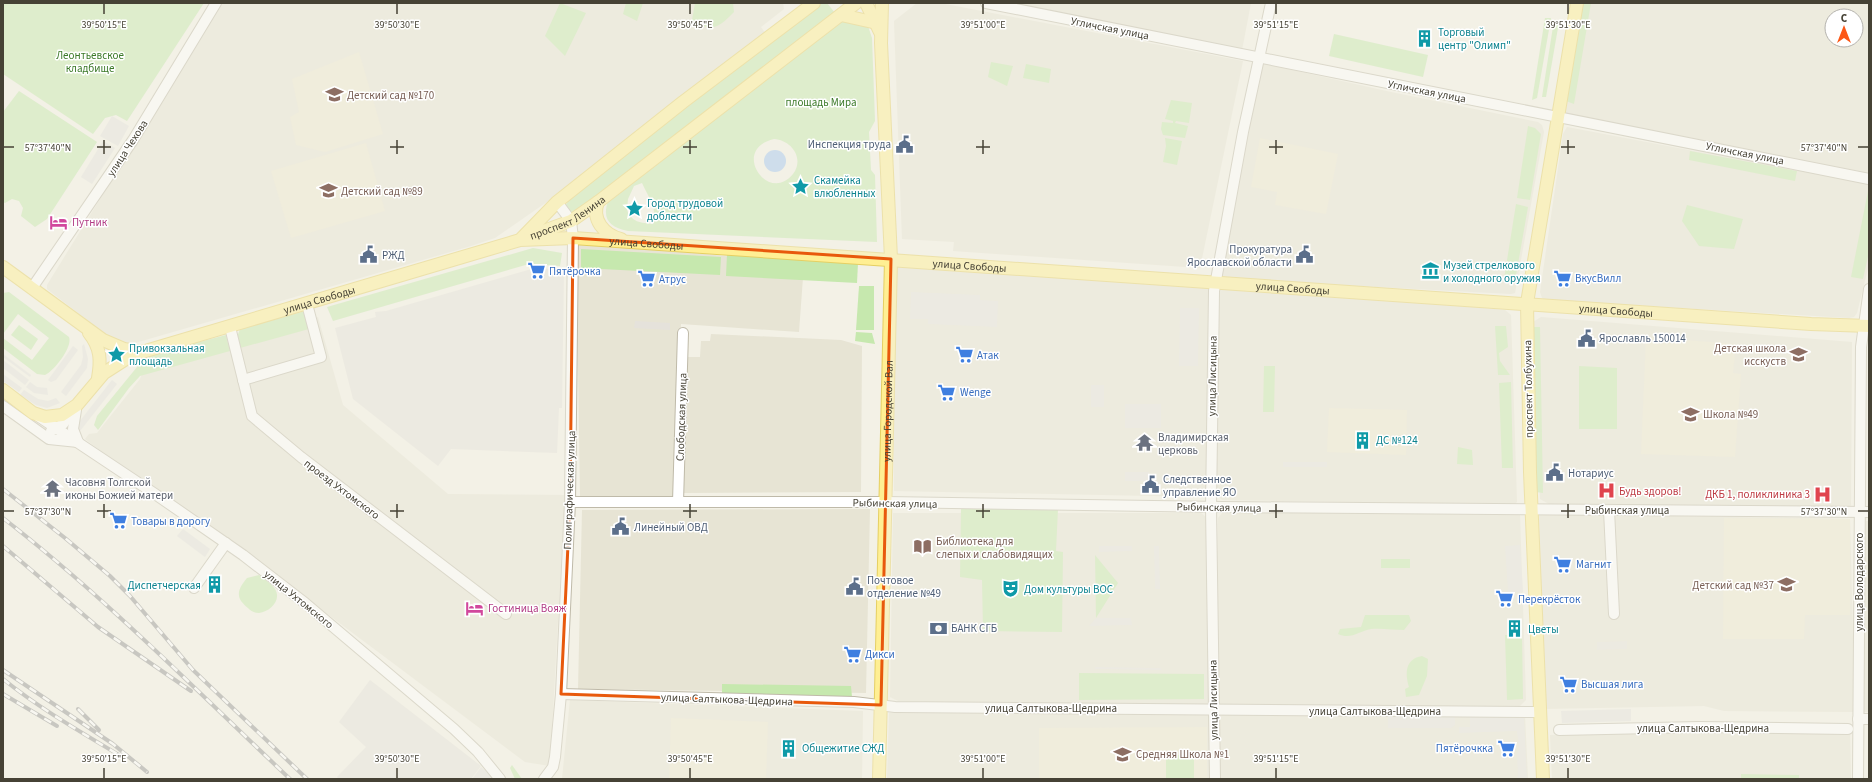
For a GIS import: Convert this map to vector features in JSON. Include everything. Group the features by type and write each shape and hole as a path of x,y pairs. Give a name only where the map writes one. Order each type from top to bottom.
{"main road":[{"name":"проспект Ленина","path":"520,240 557,202 690,97 814,3"},
{"name":"проспект Ленина","path":"520,240 571,221 598,202 856,3"},
{"name":"улица Городской Вал","path":"866,3 881,11 891,259 879,779"},
{"name":"проспект Толбухина","path":"1543,779 1531,510 1527,303 1577,3"},
{"path":"841,15 881,11"},
{"path":"598,202 596,207 597,217 602,228 616,238 629,242"},
{"name":"улица Свободы","path":"143,352 520,240 573,238 1527,303 1866,329"},
{"path":"3,267 109,344 124,349 143,352"},
{"path":"85,328 96,342 99,352 98,378"},
{"path":"3,390 33,413 45,416 65,414 77,405 98,378 118,362 143,352"}],"street":[{"name":"улица Чехова","path":"32,288 134,140 216,3"},
{"name":"Угличская улица","path":"986,3 1869,179"},
{"name":"улица Лисицына","path":"1215,779 1211,507 1214,281 1271,3"},
{"name":"Полиграфическая улица","path":"544,779 553,767 555,757 561,694 570,502 573,238 571,221 557,202"},
{"name":"улица Володарского","path":"1858,779 1858,719 1864,512 1866,329 1869,289"},
{"path":"243,380 321,357 307,304"},
{"name":"проезд Ухтомского","path":"230,327 252,416 301,457 506,614"},
{"name":"Слободская улица","path":"678,502 683,333"},
{"path":"34,429 47,431 57,428 63,424 77,405"},
{"path":"77,405 73,429 78,442"},
{"path":"3,406 49,439 78,442"},
{"path":"33,413 78,442"},
{"name":"улица Ухтомского","path":"78,442 226,543 305,603 454,729 478,752 500,779"},
{"name":"Рыбинская улица","path":"570,502 886,502 1211,507 1864,512"},
{"path":"1608,510 1614,614"},
{"path":"194,588 226,543"},
{"name":"улица Салтыкова-Щедрина","path":"561,694 854,702 895,707 1540,712"},
{"path":"1858,719 1869,719"},
{"name":"улица Салтыкова-Щедрина","path":"1559,730 1698,727 1848,729"}],"highlighted area":[{"path":"573,238 891,259 881,705 561,694 570,502"}],"shaded area":[{"path":"221,3 783,3 784,9 761,27 766,34 564,190 495,238 128,345 114,341 47,289 47,285"},
{"path":"917,3 940,3 1243,61 1200,268 953,251 954,242 902,239 894,21"},
{"path":"1017,3 1251,3 1242,50"},
{"path":"1581,3 1869,3 1869,173 1563,115"},
{"name":"Детский сад №170","path":"359,52 383,134 325,152 296,145 290,117 299,112 292,79"},
{"path":"1261,63 1391,92 1538,122 1542,125 1544,132 1515,293 1219,279"},
{"path":"112,116 129,126 118,146 100,136"},
{"path":"1567,127 1869,184 1869,264 1857,313 1854,317 1849,318 1547,300 1542,298 1540,292 1563,134"},
{"path":"1260,138 1338,154 1326,214 1275,205 1277,192 1251,187"},
{"path":"103,141 115,148 92,184 81,177"},
{"name":"Детский сад №89","path":"366,143 385,211 291,238 271,171"},
{"path":"576,241 804,264 799,332 681,324 675,496 580,496"},
{"path":"892,259 1212,280 1209,492 1204,497 894,491"},
{"path":"535,268 564,270 562,408 559,408 557,453 451,449 438,466 353,399 335,328 376,317 375,312 386,311"},
{"path":"1218,283 1505,310 1511,315 1517,502 1514,505 1222,500 1216,494"},
{"path":"911,292 980,295 980,300 998,301 997,327 928,324 928,319 910,319"},
{"path":"1180,308 1199,308 1198,366 1179,366"},
{"path":"318,317 343,405 448,494 565,495 550,766 525,762 234,544 230,548 85,439 89,434 97,433 140,379 144,369"},
{"path":"1541,317 1852,342 1851,505 1846,511 1549,504 1540,499 1533,322"},
{"path":"635,321 670,323 670,330 634,328"},
{"path":"711,334 841,340 862,346 861,492 683,493 686,357 700,357 701,341 710,341"},
{"name":"Школа №49","path":"1646,337 1736,344 1733,373 1741,374 1735,457 1641,454"},
{"path":"84,344 88,359 87,368 66,396 61,392 81,365 83,357 82,346"},
{"path":"73,346 78,350 56,380 51,382 48,380"},
{"path":"3,354 31,375 30,377 3,357"},
{"path":"3,360 29,380 25,385 3,368"},
{"path":"3,374 22,388 19,392 3,381"},
{"path":"112,380 117,384 80,431 76,426"},
{"path":"30,382 37,387 47,388 48,395 34,393 26,387"},
{"path":"1091,385 1104,385 1104,407 1091,407"},
{"path":"24,390 38,399 48,401 56,398 60,403 47,408 36,405 20,395"},
{"path":"1125,404 1161,404 1161,428 1125,428"},
{"path":"1329,408 1407,410 1406,455 1327,452"},
{"path":"1283,462 1327,462 1327,467 1283,467"},
{"path":"1125,472 1149,472 1149,481 1125,481"},
{"path":"870,509 866,693 578,689 582,510"},
{"path":"1223,512 1520,515 1526,700 1519,707 1215,708 1218,518"},
{"path":"893,513 1201,513 1208,519 1208,706 898,701 890,697"},
{"path":"1539,514 1850,519 1855,712 1724,711 1704,706 1542,709"},
{"name":"Детский сад №37","path":"1724,518 1850,519 1850,615 1805,615 1804,639 1723,639"},
{"path":"1866,521 1869,521 1869,712 1860,712 1859,695"},
{"path":"183,529 210,549 205,557 177,536"},
{"path":"1520,545 1523,592 1508,592 1505,546"},
{"path":"1099,546 1132,546 1132,551 1099,552"},
{"path":"1154,546 1159,546 1160,589 1155,589"},
{"path":"1096,618 1131,618 1132,625 1089,626"},
{"path":"1627,641 1627,649 1597,650 1597,642"},
{"path":"1095,667 1161,668 1161,670 1095,669"},
{"path":"370,680 481,766 471,779 339,779 337,777 366,747 339,722"},
{"path":"570,700 863,711 862,779 562,779"},
{"path":"1631,709 1631,721 1562,723 1561,711"},
{"path":"1388,711 1455,711 1455,725 1451,728 1388,728"},
{"path":"1216,712 1525,716 1528,779 1218,779"},
{"path":"889,713 1210,714 1211,779 887,779"},
{"path":"1470,716 1524,718 1527,779 1516,779 1518,776 1517,754 1519,749 1517,731 1459,733 1459,727 1470,727"},
{"path":"671,718 768,722 766,779 669,779"},
{"name":"Средняя Школа №1","path":"1207,727 1207,779 1039,779 1039,728"},
{"path":"1850,727 1851,779 1552,779 1550,735"},
{"path":"481,767 489,774 494,779 472,779"}],"green space":[{"name":"Леонтьевское кладбище","path":"3,3 204,3 127,121 116,115 105,118 93,134 3,74"},
{"path":"560,3 586,13 565,56 545,36"},
{"path":"626,3 643,3 637,21 623,14"},
{"path":"695,3 733,3 734,12 724,22 715,27 705,26 692,20"},
{"path":"821,3 827,3 835,13 577,212 569,212 565,206 571,197"},
{"path":"1582,3 1591,3 1574,104 1566,101"},
{"path":"1545,18 1551,18 1537,98 1532,100"},
{"name":"площадь Мира","path":"847,20 868,26 872,38 875,121 869,132 871,170 875,175 877,242 628,231 616,227 609,221 606,213 608,201 839,23","holes":["774,139 780,140 791,146 797,156 797,162 793,174 783,182 773,183 764,179 758,172 754,163 755,153 761,145","642,183 655,214 653,224 637,221 631,217 627,210 628,199 634,186"]},
{"path":"1554,20 1559,22 1546,97 1542,97"},
{"path":"1334,34 1428,55 1423,77 1329,56"},
{"path":"991,62 1013,66 1007,86 988,77"},
{"path":"1026,64 1051,69 1049,83 1023,78"},
{"path":"19,91 97,142 47,219 35,227 21,216 23,208 19,201 12,199 5,203 3,202 3,112"},
{"path":"1171,100 1192,103 1189,123 1176,121 1175,123 1188,126 1185,138 1163,135 1161,129 1162,122 1173,123 1173,121 1165,119"},
{"path":"1528,126 1535,128 1541,134 1530,200 1517,198"},
{"path":"1165,138 1182,141 1177,165 1163,162 1166,146"},
{"path":"1690,151 1797,171 1795,181 1689,160"},
{"path":"1868,191 1869,252 1863,279 1851,277"},
{"path":"1516,204 1528,207 1515,281 1504,279"},
{"path":"1687,205 1743,219 1734,249 1699,246 1682,221"},
{"path":"533,248 562,253 560,266 529,264 333,321 327,307"},
{"path":"581,249 721,257 720,275 581,268"},
{"path":"727,254 858,263 857,283 726,276"},
{"path":"859,286 874,286 874,330 856,330"},
{"path":"9,292 69,337 66,352 58,364 45,375 37,374 3,348 3,338 32,360 49,338 18,314 3,334 3,293"},
{"path":"305,311 309,329 240,348 237,337 240,329"},
{"path":"19,325 38,339 31,350 11,335"},
{"path":"1495,326 1506,326 1508,347 1499,353 1500,361 1510,375 1498,375"},
{"path":"1533,327 1540,327 1543,493 1536,492"},
{"path":"856,332 872,333 875,344 855,341"},
{"path":"226,335 230,351 140,376 129,388 98,430 94,425 97,416 146,356"},
{"path":"1264,366 1275,366 1274,412 1263,412"},
{"path":"1579,366 1617,368 1617,429 1579,429"},
{"path":"1511,382 1513,468 1502,468 1499,383"},
{"path":"1458,447 1472,450 1473,465 1457,464"},
{"path":"964,507 1010,507 1010,509 1023,509 1023,507 1058,509 1056,551 1063,552 1062,632 983,631 982,580 960,577 961,509 966,509"},
{"path":"1095,555 1118,583 1096,618"},
{"path":"1381,559 1410,559 1410,568 1381,568"},
{"path":"259,575 274,587 277,597 271,608 263,612 256,613 251,611 241,601 239,597 239,590 247,578"},
{"path":"1365,615 1409,615 1411,621 1404,630 1371,629 1351,636 1343,636 1338,634 1340,629 1361,627"},
{"path":"1505,635 1522,635 1523,699 1507,700"},
{"path":"1422,656 1428,659 1427,676 1419,695 1406,697 1405,689 1409,687 1407,672 1409,663 1412,660"},
{"path":"1079,673 1204,674 1204,699 1079,700"},
{"path":"722,684 851,686 852,697 722,695"},
{"path":"1166,755 1194,755 1194,779 1166,779"},
{"path":"512,765 522,779 515,779 510,768"},
{"path":"1741,774 1799,775 1799,779 1741,779"}],"water":[{"path":"771,150 779,150 786,157 786,165 779,172 771,172 764,165 764,157"}],"railway":[{"path":"3,489 110,576 130,596 193,670 307,779"},
{"path":"3,518 41,548 114,612 290,779"},
{"path":"3,546 98,627 191,691"},
{"path":"3,670 113,744 147,772"},
{"path":"3,679 45,709 119,755"},
{"path":"3,694 57,726"},
{"path":"78,709 99,730"}],"place":[{"name":"Торговый центр \"Олимп\"","path":"1425,38"},
{"name":"Детский сад №170","path":"334,95"},
{"name":"Инспекция труда","path":"904,144"},
{"name":"Скамейка влюбленных","path":"801,186"},
{"name":"Детский сад №89","path":"328,191"},
{"name":"Город трудовой доблести","path":"634,209"},
{"name":"Путник","path":"59,222"},
{"name":"РЖД","path":"369,255"},
{"name":"Прокуратура Ярославской области","path":"1305,255"},
{"name":"Пятёрочка","path":"536,271"},
{"name":"Музей стрелкового и холодного оружия","path":"1430,271"},
{"name":"ВкусВилл","path":"1562,278"},
{"name":"Атрус","path":"646,279"},
{"name":"Ярославль 150014","path":"1586,338"},
{"name":"Привокзальная площадь","path":"116,354"},
{"name":"Детская школа исскуств","path":"1799,354"},
{"name":"Атак","path":"964,355"},
{"name":"Wenge","path":"947,392"},
{"name":"Школа №49","path":"1690,414"},
{"name":"ДС №124","path":"1363,440"},
{"name":"Владимирская церковь","path":"1145,443"},
{"name":"Нотариус","path":"1555,473"},
{"name":"Следственное управление ЯО","path":"1150,485"},
{"name":"Часовня Толгской иконы Божией матери","path":"52,488"},
{"name":"Будь здоров!","path":"1606,491"},
{"name":"ДКБ 1, поликлиника 3","path":"1823,494"},
{"name":"Товары в дорогу","path":"118,521"},
{"name":"Линейный ОВД","path":"621,527"},
{"name":"Библиотека для слепых и слабовидящих","path":"923,547"},
{"name":"Магнит","path":"1563,564"},
{"name":"Диспетчерская","path":"214,585"},
{"name":"Детский сад №37","path":"1787,585"},
{"name":"Почтовое отделение №49","path":"854,586"},
{"name":"Дом культуры ВОС","path":"1011,589"},
{"name":"Перекрёсток","path":"1505,599"},
{"name":"Гостиница Вояж","path":"475,608"},
{"name":"БАНК СГБ","path":"938,628"},
{"name":"Цветы","path":"1515,629"},
{"name":"Дикси","path":"852,654"},
{"name":"Высшая лига","path":"1568,684"},
{"name":"Общежитие СЖД","path":"789,748"},
{"name":"Пятёрочкка","path":"1506,748"},
{"name":"Средняя Школа №1","path":"1123,754"}]}
